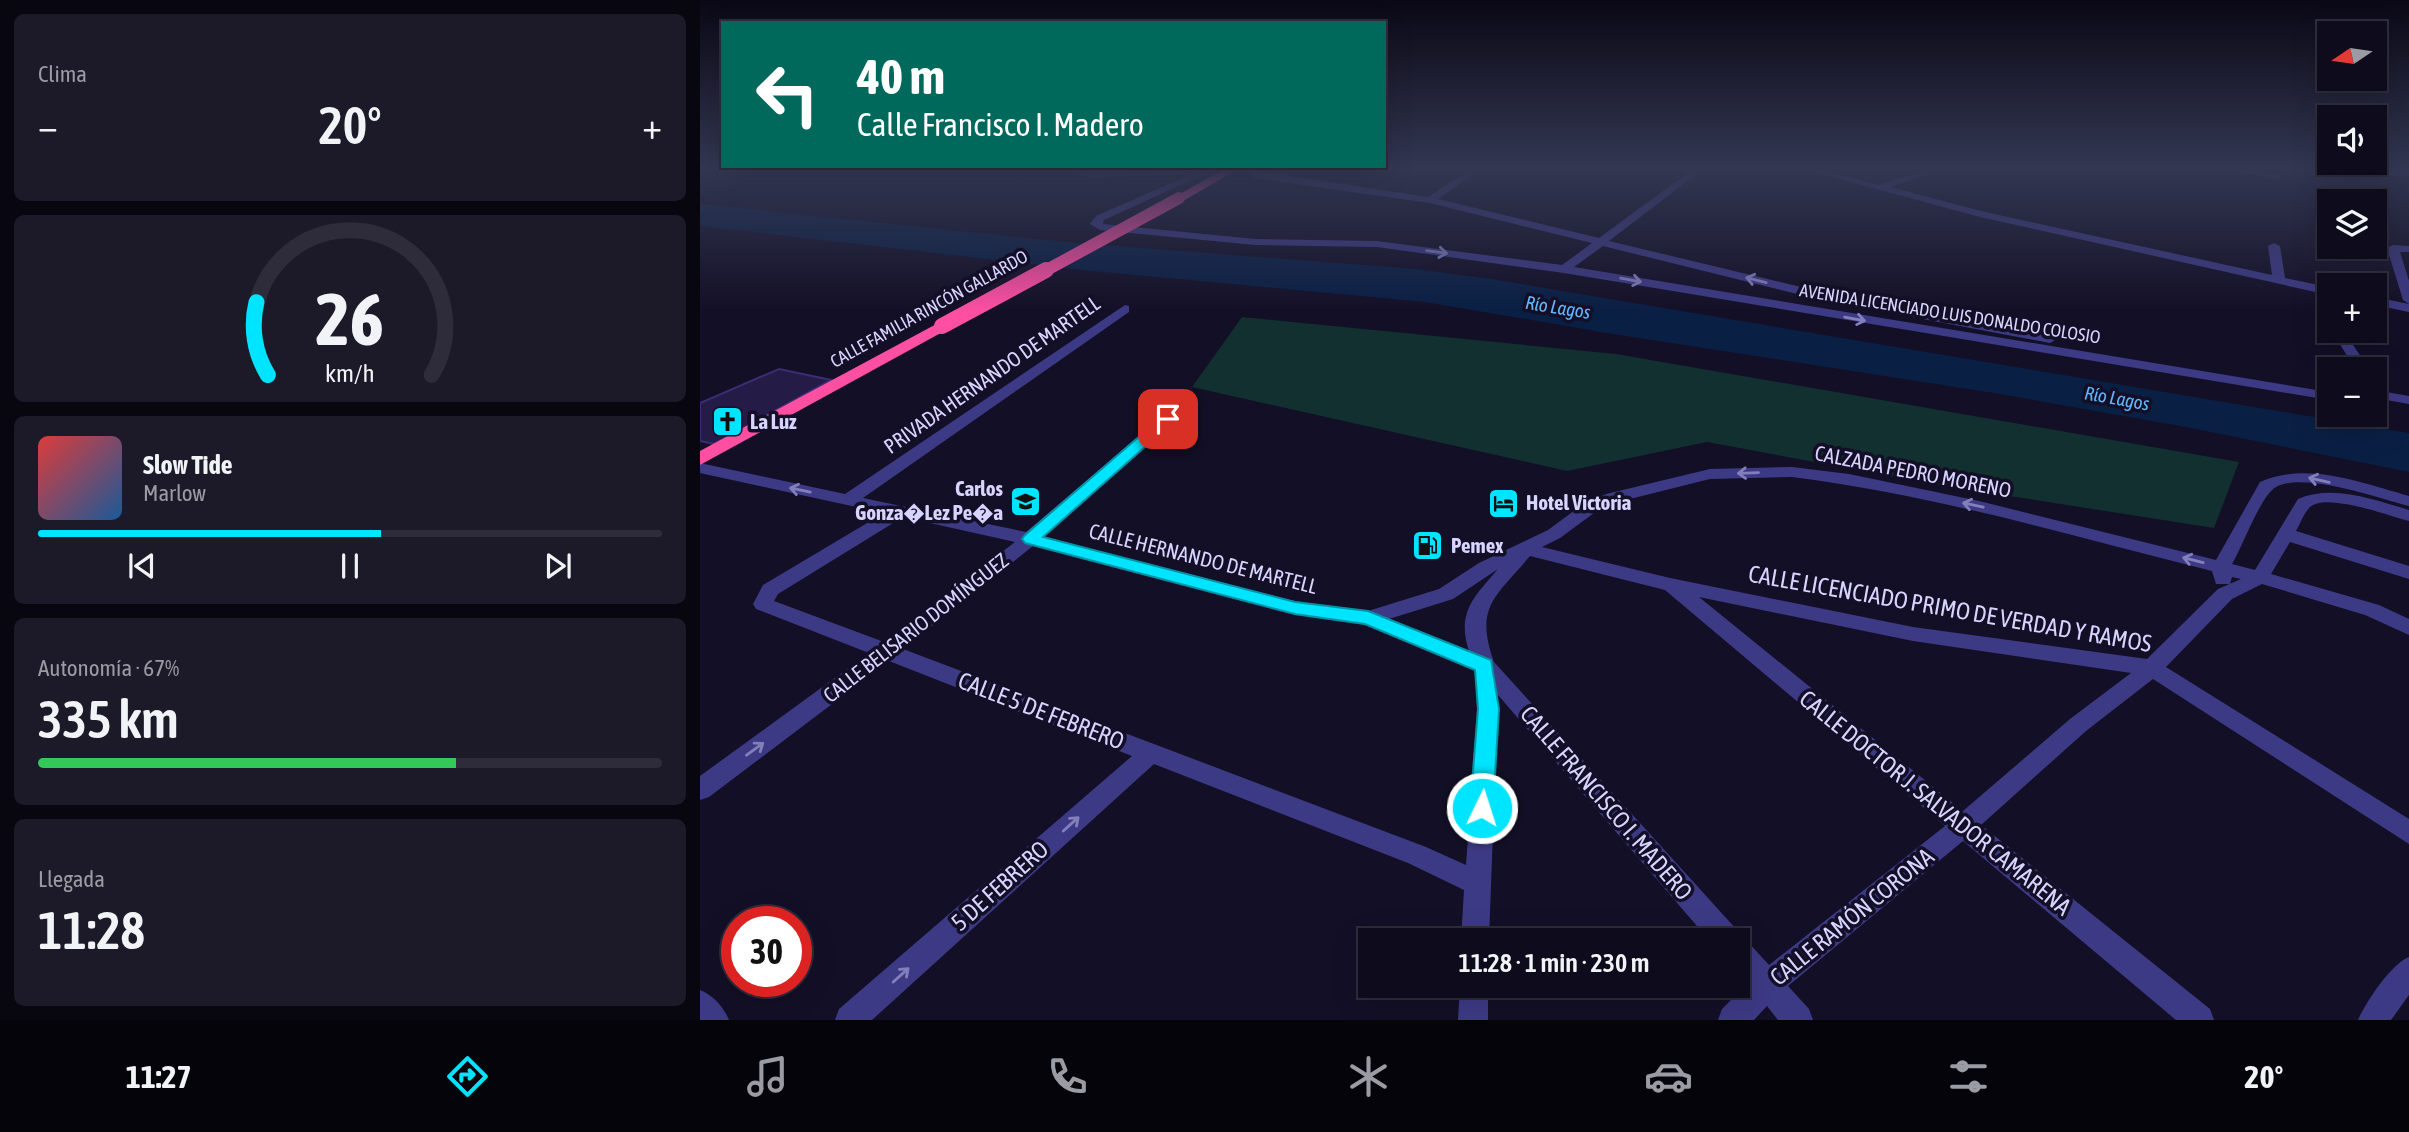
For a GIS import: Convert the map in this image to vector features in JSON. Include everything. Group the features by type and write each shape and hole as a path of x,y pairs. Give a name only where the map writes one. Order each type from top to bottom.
{"highway":[{"name":"CALLE FAMILIA RINCÓN GALLARDO","path":"700,459 1145,217"}],"street":[{"name":"AVENIDA LICENCIADO LUIS DONALDO COLOSIO","path":"1103,217 1096,224 1100,227 1255,242 1377,244 1564,269 2317,394"},
{"name":"AVENIDA LICENCIADO LUIS DONALDO COLOSIO","path":"1500,217 1822,296 2116,352 2317,384"},
{"path":"1564,269 1635,217"},
{"path":"1992,217 2317,289"},
{"path":"2274,246 2279,280"},
{"path":"2409,249 2393,248 2409,300"},
{"path":"2387,303 2409,308"},
{"name":"PRIVADA HERNANDO DE MARTELL","path":"848,500 1125,309"},
{"path":"2387,397 2409,400"},
{"path":"2387,400 2409,410"},
{"name":"CALLE BELISARIO DOMÍNGUEZ","path":"700,790 887,652 1030,539 1188,402"},
{"name":"CALLE HERNANDO DE MARTELL","path":"700,468 1030,539 1295,608 1368,618"},
{"name":"CALZADA PEDRO MORENO","path":"1368,618 1446,594 1486,567 1554,534 1588,509 1612,498 1710,474 1792,472 1849,479 1979,506 2221,567 2314,591 2372,610 2409,628"},
{"path":"2225,594 2221,567 2264,487 2280,479 2307,478 2409,501"},
{"path":"2259,578 2304,503 2312,497 2341,498 2409,516"},
{"name":"CALLE 5 DE FEBRERO","path":"902,510 770,590 763,604 1417,855 1477,883"},
{"path":"2285,534 2409,573"},
{"path":"1475,928 1488,709 1485,666 1476,640 1478,605 1525,549"},
{"name":"CALLE LICENCIADO PRIMO DE VERDAD Y RAMOS","path":"1525,549 1670,585 1913,634 2152,668 2409,833"},
{"name":"CALLE RAMÓN CORONA","path":"1733,1020 1767,985 1963,826 2078,725 2152,668 2225,594 2259,578"},
{"name":"CALLE DOCTOR J. SALVADOR CAMARENA","path":"1670,585 2199,1020"},
{"name":"CALLE FRANCISCO I. MADERO","path":"1368,618 1485,666 1716,928"},
{"name":"5 DE FEBRERO","path":"850,1020 1151,753"},
{"path":"1750,966 1798,1020"},
{"path":"2373,1020 2409,971"},
{"path":"1473,1020 1474,998"},
{"path":"700,1005 714,1020"}],"green space":[{"path":"1242,317 1616,354 2239,462 2214,528 1939,485 1707,442 1567,471 1192,387"}],"water":[{"name":"Río Lagos","path":"700,217 822,217 1077,243 1417,269 1491,279 2317,418 2317,427 2373,427 2409,433 2409,472 2191,428 1994,393 1425,302 1083,270 700,226"}],"building":[{"name":"La Luz","path":"779,369 831,380 714,444 700,441 700,403"}],"place":[{"name":"La Luz","path":"727,422"},
{"name":"Carlos Gonza�Lez Pe�a","path":"1026,501"},
{"name":"Hotel Victoria","path":"1503,503"},
{"name":"Pemex","path":"1428,546"}],"route":[{"path":"1168,419 1030,539 1295,608 1368,618 1485,666 1488,709 1482,808"}]}
